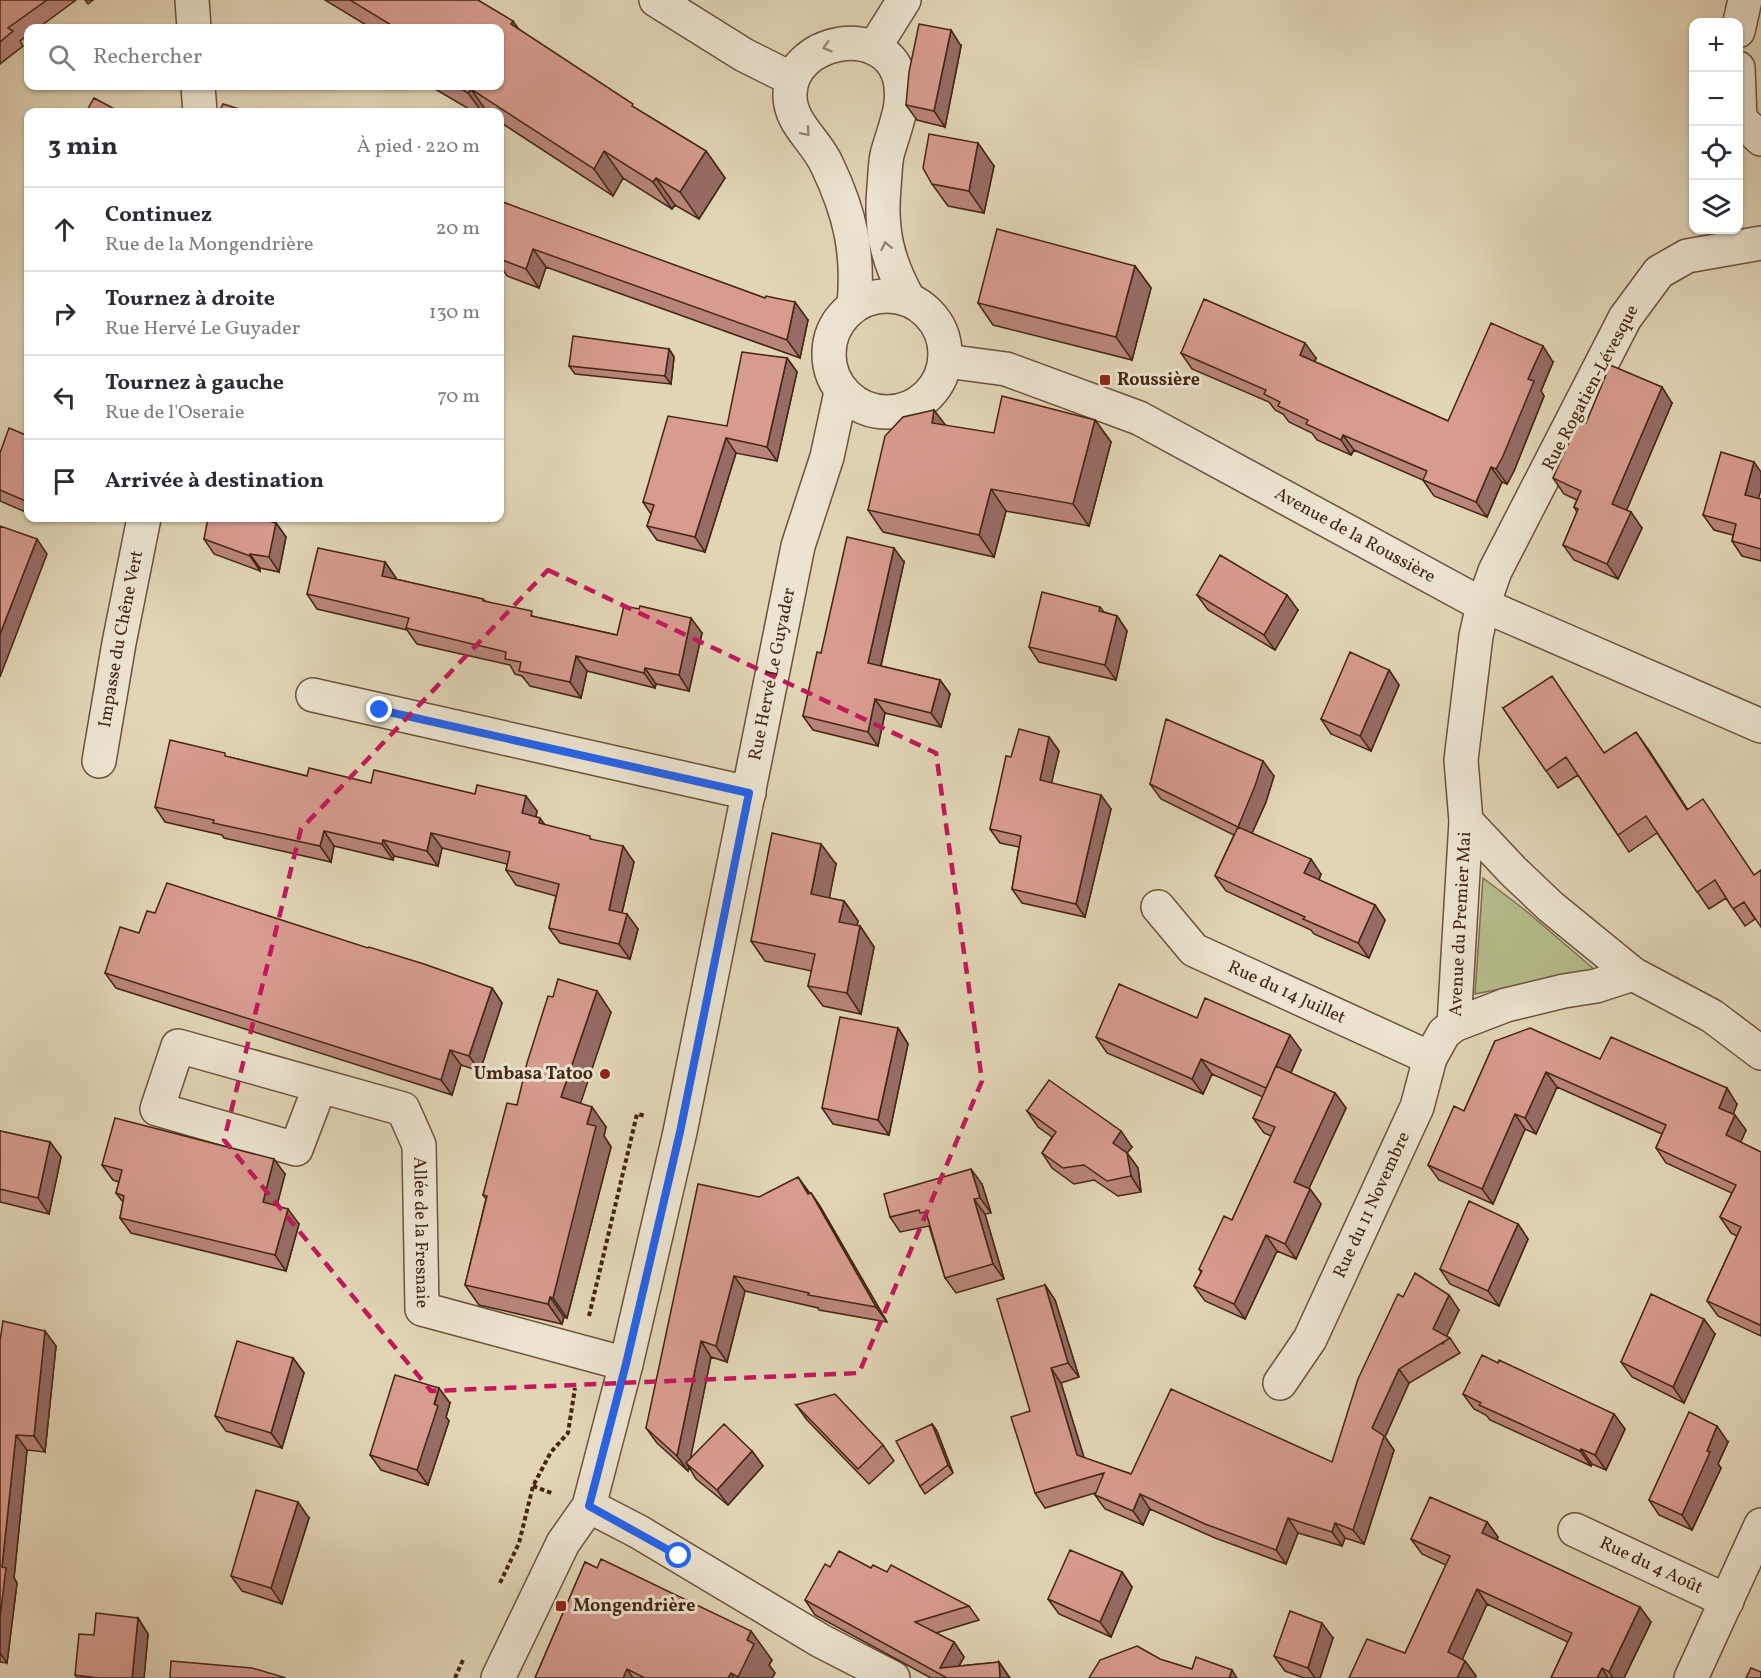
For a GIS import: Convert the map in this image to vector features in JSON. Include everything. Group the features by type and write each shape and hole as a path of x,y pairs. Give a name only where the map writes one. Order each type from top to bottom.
{"street":[{"path":"192,0 194,24"},
{"path":"656,0 744,55 792,79"},
{"path":"874,48 904,0"},
{"path":"1741,18 1745,0"},
{"path":"854,305 854,242 847,215 827,164 814,141 796,122 790,107 792,79 803,63 819,49 837,44 858,44 874,48 890,60 898,74 902,92 900,116 886,158 882,206 884,238 890,261 909,300"},
{"path":"1738,72 1740,119 1761,139"},
{"path":"198,90 200,108"},
{"name":"Rue Rogatien-Lévesque","path":"1484,605 1495,571 1625,318 1659,272 1687,256 1761,243"},
{"path":"890,296 909,300 930,314 943,335 946,361 936,387 916,405 890,413 863,408 841,392 832,374 828,355 831,336 840,319 854,305 871,298 890,296"},
{"name":"Avenue de la Roussière","path":"946,361 1006,369 1138,418 1484,605 1761,726"},
{"name":"Rue Hervé Le Guyader","path":"498,1678 563,1543 589,1506 626,1364 680,1132 798,546 826,458 841,392"},
{"name":"Impasse du Chêne Vert","path":"99,761 143,522"},
{"name":"Avenue du Premier Mai","path":"1484,605 1476,636 1461,759 1466,821 1454,1024 1506,1005 1596,986 1633,974"},
{"path":"313,695 749,793"},
{"name":"Avenue du Premier Mai","path":"1466,821 1551,907 1633,974 1712,1016 1761,1053"},
{"name":"Rue du 14 Juillet","path":"1158,907 1194,950 1430,1058"},
{"name":"Rue du 11 Novembre","path":"1280,1383 1315,1329 1417,1107 1430,1058 1443,1034 1454,1024"},
{"name":"Allée de la Fresnaie","path":"320,1086 296,1149 158,1109 178,1046 403,1109 419,1145 422,1309 626,1364"},
{"path":"589,1506 639,1532 821,1641 893,1678"},
{"path":"1691,1678 1761,1525"},
{"name":"Rue du 4 Août","path":"1575,1530 1727,1600"}],"highlighted area":[{"path":"548,570 936,753 982,1081 859,1373 431,1391 224,1140 301,829"}],"green space":[{"path":"1483,878 1525,910 1595,970 1475,994"}],"building":[{"path":"0,0 47,0 8,28 13,31 0,42"},
{"path":"350,0 478,0 513,21 511,24 633,104 632,106 706,151 680,192 656,178 653,182 604,151 594,169 504,110 504,108 500,108 473,90 504,90 504,24 389,24"},
{"path":"919,24 951,30 934,111 906,105 909,72"},
{"path":"94,98 113,108 88,108"},
{"path":"223,104 236,108 221,108"},
{"path":"929,134 978,143 969,191 932,184 923,168"},
{"path":"504,202 765,298 766,296 795,302 787,340 533,249 526,269 504,261"},
{"path":"997,229 1135,266 1116,337 978,303"},
{"path":"1204,299 1305,343 1300,355 1448,421 1491,323 1543,346 1528,379 1534,381 1503,456 1496,469 1491,467 1476,502 1423,480 1427,471 1343,435 1341,440 1306,424 1308,420 1278,406 1280,402 1264,394 1266,390 1181,353"},
{"path":"573,336 669,349 665,376 569,366"},
{"path":"742,352 787,358 767,447 726,438 695,537 647,526 654,505 643,502 668,416 727,426"},
{"path":"1610,365 1662,387 1612,504 1631,512 1607,564 1563,545 1578,509 1574,507 1581,491 1553,478 1579,420 1586,423"},
{"path":"1002,396 1095,420 1073,504 991,489 979,535 868,510 885,436 903,417 934,410 932,423 994,433"},
{"path":"9,428 24,434 24,500 0,490 0,453"},
{"path":"1721,452 1754,462 1745,495 1761,499 1761,549 1732,541 1736,524 1703,515"},
{"path":"207,522 276,523 269,557 250,554 250,556 204,539"},
{"path":"0,526 37,539 0,634"},
{"path":"847,537 894,548 868,663 940,680 931,713 875,699 868,732 803,716 817,652 821,653"},
{"path":"318,548 385,562 382,576 532,611 531,616 617,635 624,606 639,609 640,606 691,618 679,675 645,668 644,673 576,656 570,682 519,671 521,662 505,659 506,652 406,628 409,618 307,594"},
{"path":"1220,555 1287,595 1264,635 1197,595"},
{"path":"1042,592 1100,607 1099,611 1117,616 1105,665 1029,647"},
{"path":"1350,652 1389,670 1360,736 1321,719"},
{"path":"1552,676 1604,753 1636,732 1687,810 1703,799 1754,875 1761,870 1761,927 1744,902 1733,909 1715,880 1697,892 1646,816 1618,835 1566,757 1546,771 1503,708"},
{"path":"1166,719 1263,761 1238,827 1150,784"},
{"path":"1019,729 1049,737 1040,780 1101,795 1076,904 1012,889 1021,836 990,829 1006,756 1011,757"},
{"path":"170,740 307,776 309,768 371,783 374,770 475,794 477,785 526,796 522,813 540,818 539,823 590,836 590,839 623,846 609,910 627,914 619,944 549,928 559,884 506,870 510,852 431,833 427,851 383,840 382,844 324,831 320,846 213,823 214,820 155,807"},
{"path":"1238,827 1311,859 1304,873 1375,905 1358,943 1215,876"},
{"path":"772,833 821,844 811,894 844,901 839,922 860,926 847,993 808,986 815,954 751,941"},
{"path":"167,883 424,964 492,988 469,1056 450,1050 441,1080 105,973 120,927 139,933 147,911 155,913"},
{"path":"558,979 597,991 561,1097 592,1107 587,1124 596,1126 553,1298 550,1297 548,1304 465,1285 487,1196 483,1195 507,1103 517,1105 527,1063 548,996 553,997"},
{"path":"1119,984 1197,1018 1205,998 1290,1035 1266,1088 1201,1059 1192,1079 1096,1037"},
{"path":"840,1017 898,1028 878,1120 822,1108"},
{"path":"1530,1028 1600,1059 1611,1037 1727,1088 1719,1108 1735,1115 1726,1135 1761,1152 1760,1325 1707,1301 1741,1227 1720,1217 1736,1185 1656,1148 1666,1125 1546,1072 1525,1118 1515,1114 1482,1189 1428,1165 1454,1106 1464,1111 1495,1041"},
{"path":"1276,1066 1335,1093 1294,1182 1310,1189 1285,1244 1266,1235 1234,1304 1194,1286 1202,1271 1199,1269 1224,1216 1232,1220 1275,1127 1253,1118"},
{"path":"1049,1080 1121,1131 1113,1143 1127,1153 1131,1176 1107,1181 1084,1165 1063,1168 1042,1153 1056,1132 1027,1111"},
{"path":"115,1118 274,1159 263,1202 288,1209 275,1255 120,1218 124,1196 116,1193 122,1170 102,1165"},
{"path":"0,1131 50,1142 38,1198 0,1189"},
{"path":"971,1169 980,1198 974,1199 993,1264 945,1278 926,1212 920,1213 919,1210 890,1217 884,1194"},
{"path":"798,1177 808,1194 811,1193 876,1307 808,1295 809,1293 734,1276 716,1346 701,1341 677,1456 646,1428 698,1184 759,1197"},
{"path":"1469,1201 1518,1224 1488,1291 1440,1269"},
{"path":"1415,1273 1449,1295 1433,1329 1450,1338 1399,1369 1372,1428 1384,1436 1353,1530 1335,1523 1332,1532 1288,1518 1276,1550 1205,1524 1140,1494 1133,1511 1095,1495 1104,1473 1035,1493 1011,1417 1030,1411 997,1299 1045,1285 1068,1363 1051,1368 1077,1455 1131,1474 1171,1389 1332,1462 1358,1379 1398,1294 1403,1297"},
{"path":"1651,1294 1704,1319 1673,1387 1621,1362"},
{"path":"3,1321 45,1331 34,1436 16,1435 2,1567 6,1568 0,1618 0,1341"},
{"path":"237,1341 293,1358 271,1433 215,1416"},
{"path":"1482,1355 1498,1363 1499,1360 1614,1414 1595,1455 1581,1449 1580,1451 1479,1405 1481,1403 1463,1394"},
{"path":"395,1375 439,1388 434,1404 438,1406 417,1470 370,1455"},
{"path":"835,1394 883,1445 858,1469 796,1405"},
{"path":"1689,1412 1717,1426 1707,1451 1710,1452 1682,1515 1649,1500"},
{"path":"724,1424 752,1451 717,1490 686,1463"},
{"path":"932,1424 948,1465 920,1486 896,1441"},
{"path":"256,1490 298,1502 271,1588 231,1576"},
{"path":"1430,1497 1487,1522 1482,1533 1640,1607 1609,1672 1602,1668 1597,1678 1551,1678 1572,1633 1477,1589 1448,1652 1465,1661 1457,1678 1349,1678 1367,1639 1405,1653 1450,1556 1411,1539"},
{"path":"1070,1550 1122,1572 1100,1622 1048,1599"},
{"path":"839,1551 871,1568 873,1565 887,1572 891,1565 969,1606 915,1622 954,1642 940,1668 999,1662 1000,1678 947,1678 805,1600 825,1564 830,1567"},
{"path":"601,1559 751,1631 747,1640 754,1644 738,1677 731,1673 728,1678 645,1678 627,1669 623,1678 535,1678 585,1562 597,1568"},
{"path":"1290,1611 1322,1623 1308,1668 1274,1656"},
{"path":"96,1613 138,1618 132,1678 75,1675 79,1634 94,1635"},
{"path":"1137,1646 1160,1659 1192,1669 1196,1657 1232,1670 1229,1678 1089,1678 1100,1660"},
{"path":"171,1661 252,1668 286,1678 170,1678"},
{"path":"1751,1668 1761,1672 1761,1678 1746,1678"}],"place":[{"name":"Roussière","path":"1105,380"},
{"name":"Umbasa Tatoo","path":"605,1074"},
{"name":"Mongendrière","path":"561,1606"}],"route":[{"path":"380,710 749,793 680,1132 626,1364 589,1506 679,1556"}]}
